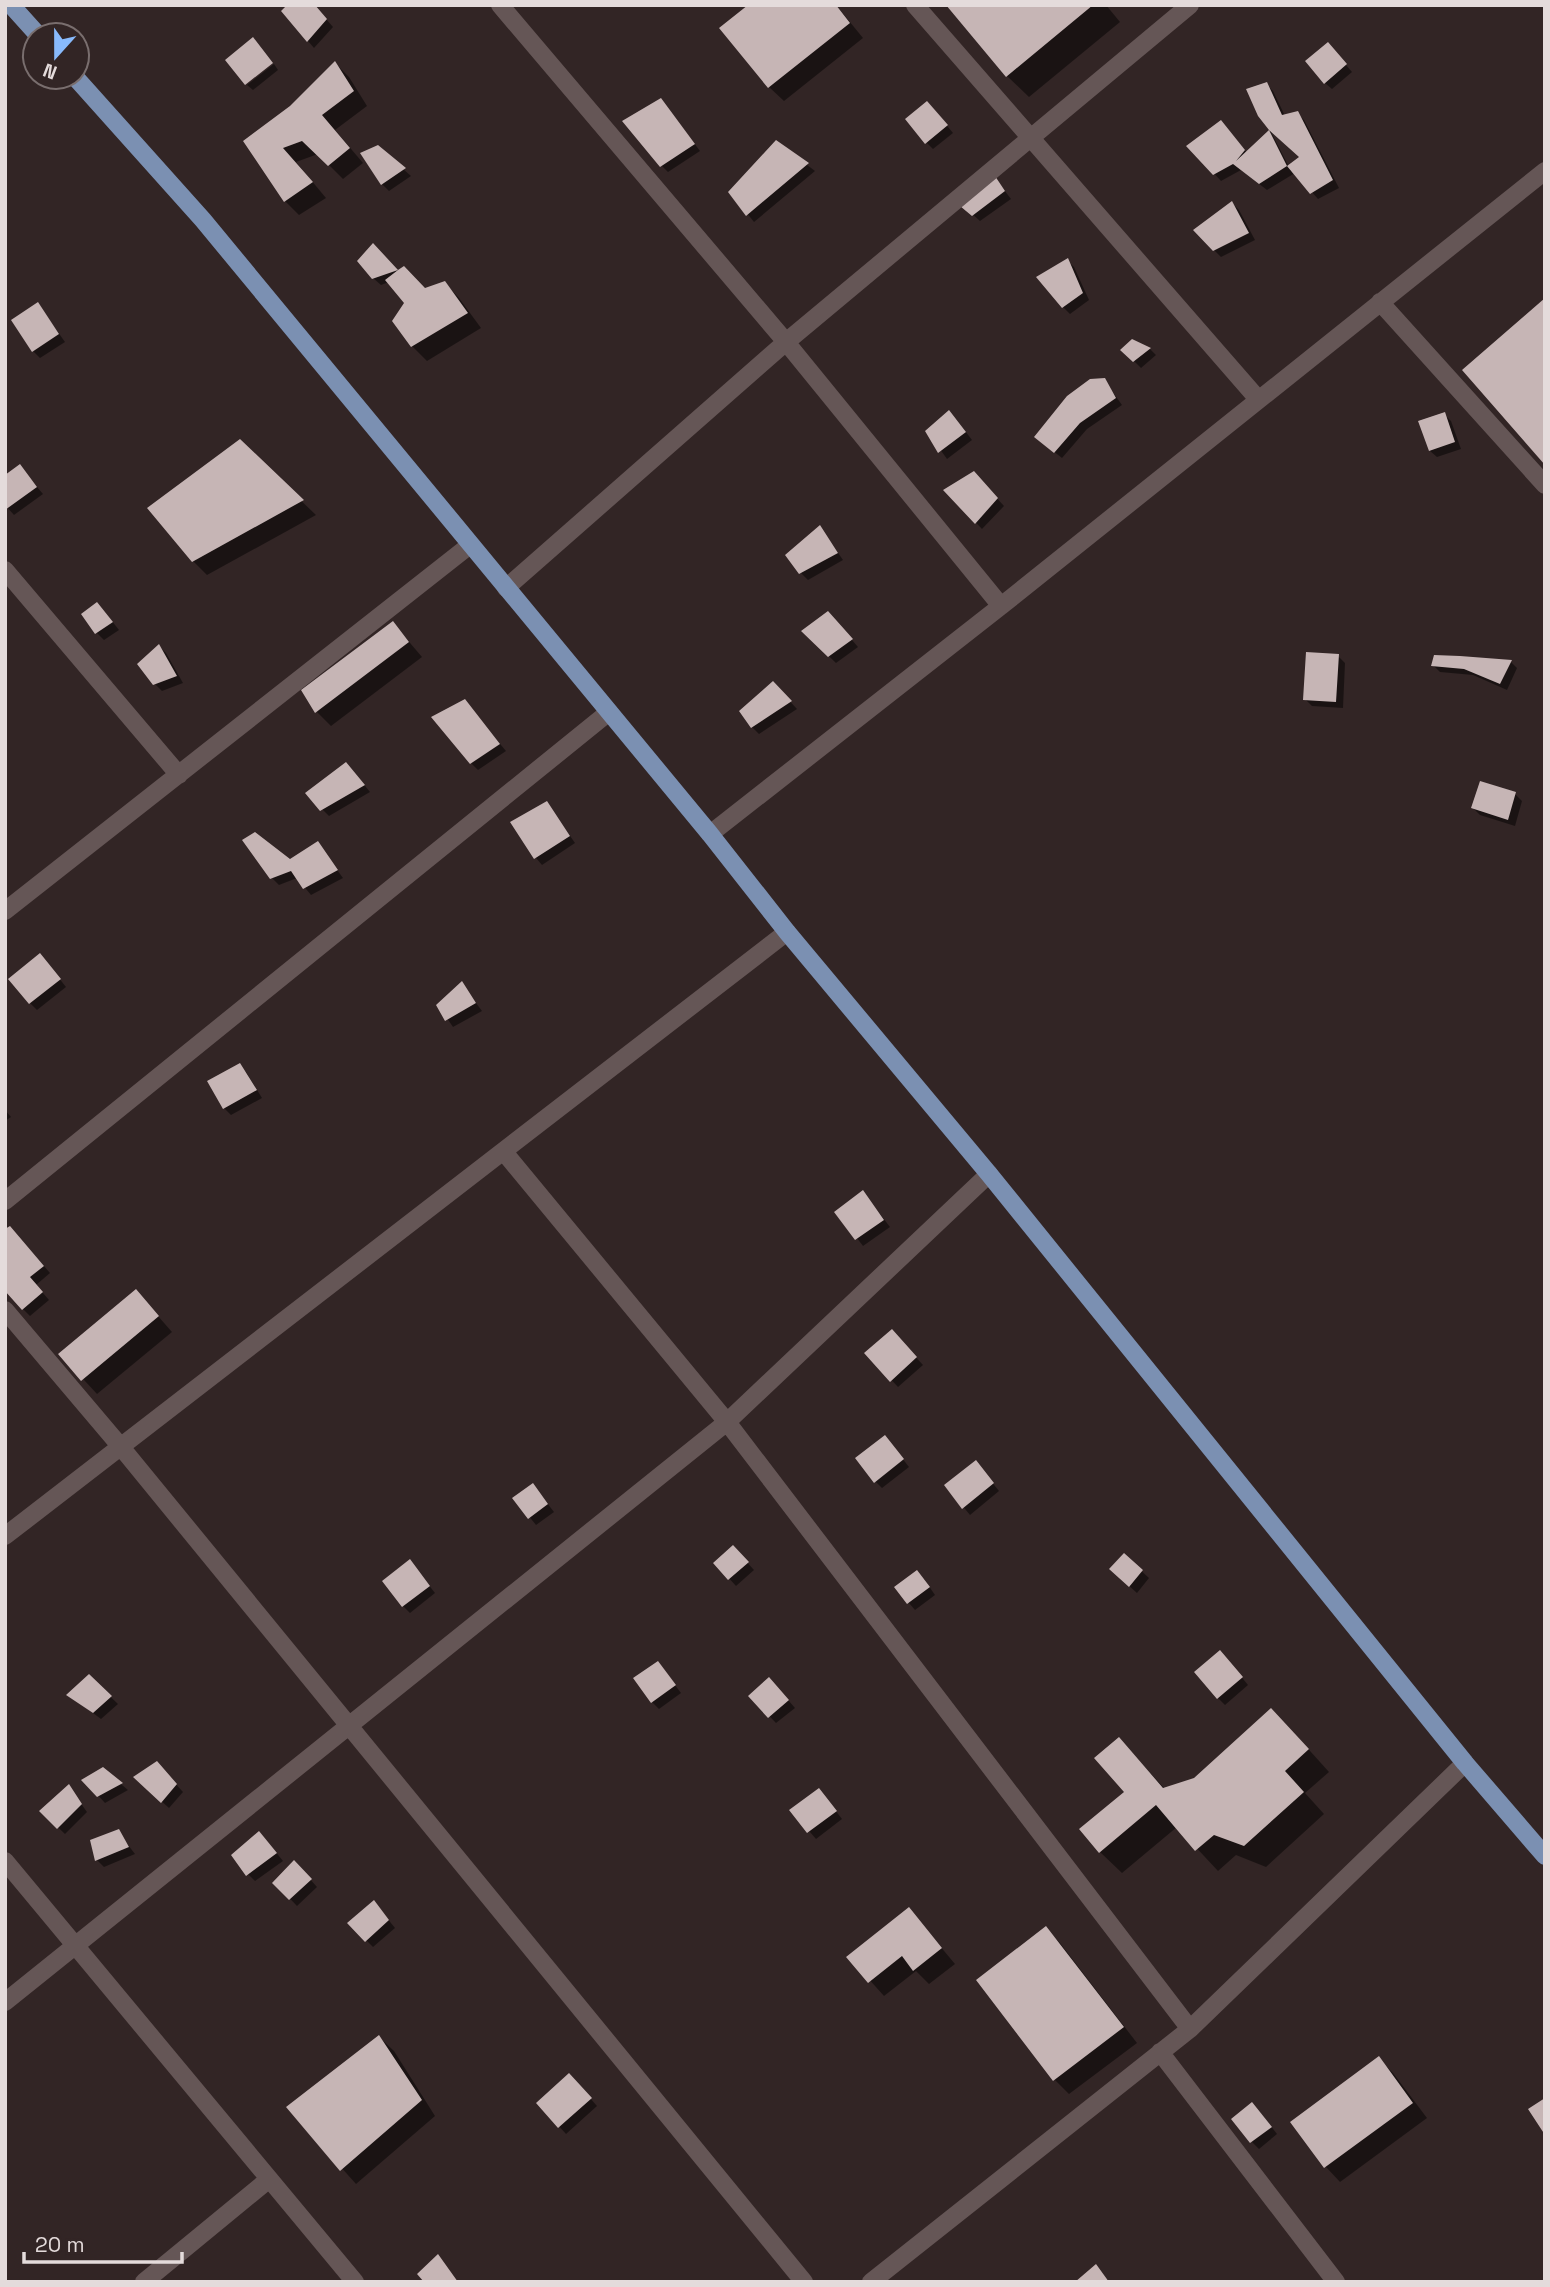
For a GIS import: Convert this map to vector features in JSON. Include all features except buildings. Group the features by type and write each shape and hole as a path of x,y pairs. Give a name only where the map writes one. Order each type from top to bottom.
{"main road":[{"path":"11,5 25,21"},
{"path":"88,91 203,220 989,1174 1465,1763 1545,1856"}],"street":[{"path":"500,5 786,342 1001,606"},
{"path":"915,5 1258,399"},
{"path":"506,588 786,342 1190,5"},
{"path":"710,834 1001,606 1545,170"},
{"path":"1380,302 1545,485"},
{"path":"5,911 470,545"},
{"path":"5,570 179,775"},
{"path":"5,1201 609,712"},
{"path":"5,1536 788,932"},
{"path":"504,1152 727,1422 1190,2029"},
{"path":"5,2002 727,1422 989,1174"},
{"path":"5,1310 121,1447 804,2282"},
{"path":"871,2282 1190,2029 1465,1763"},
{"path":"5,1861 355,2282"},
{"path":"1160,2052 1336,2282"},
{"path":"144,2282 268,2180"}]}
